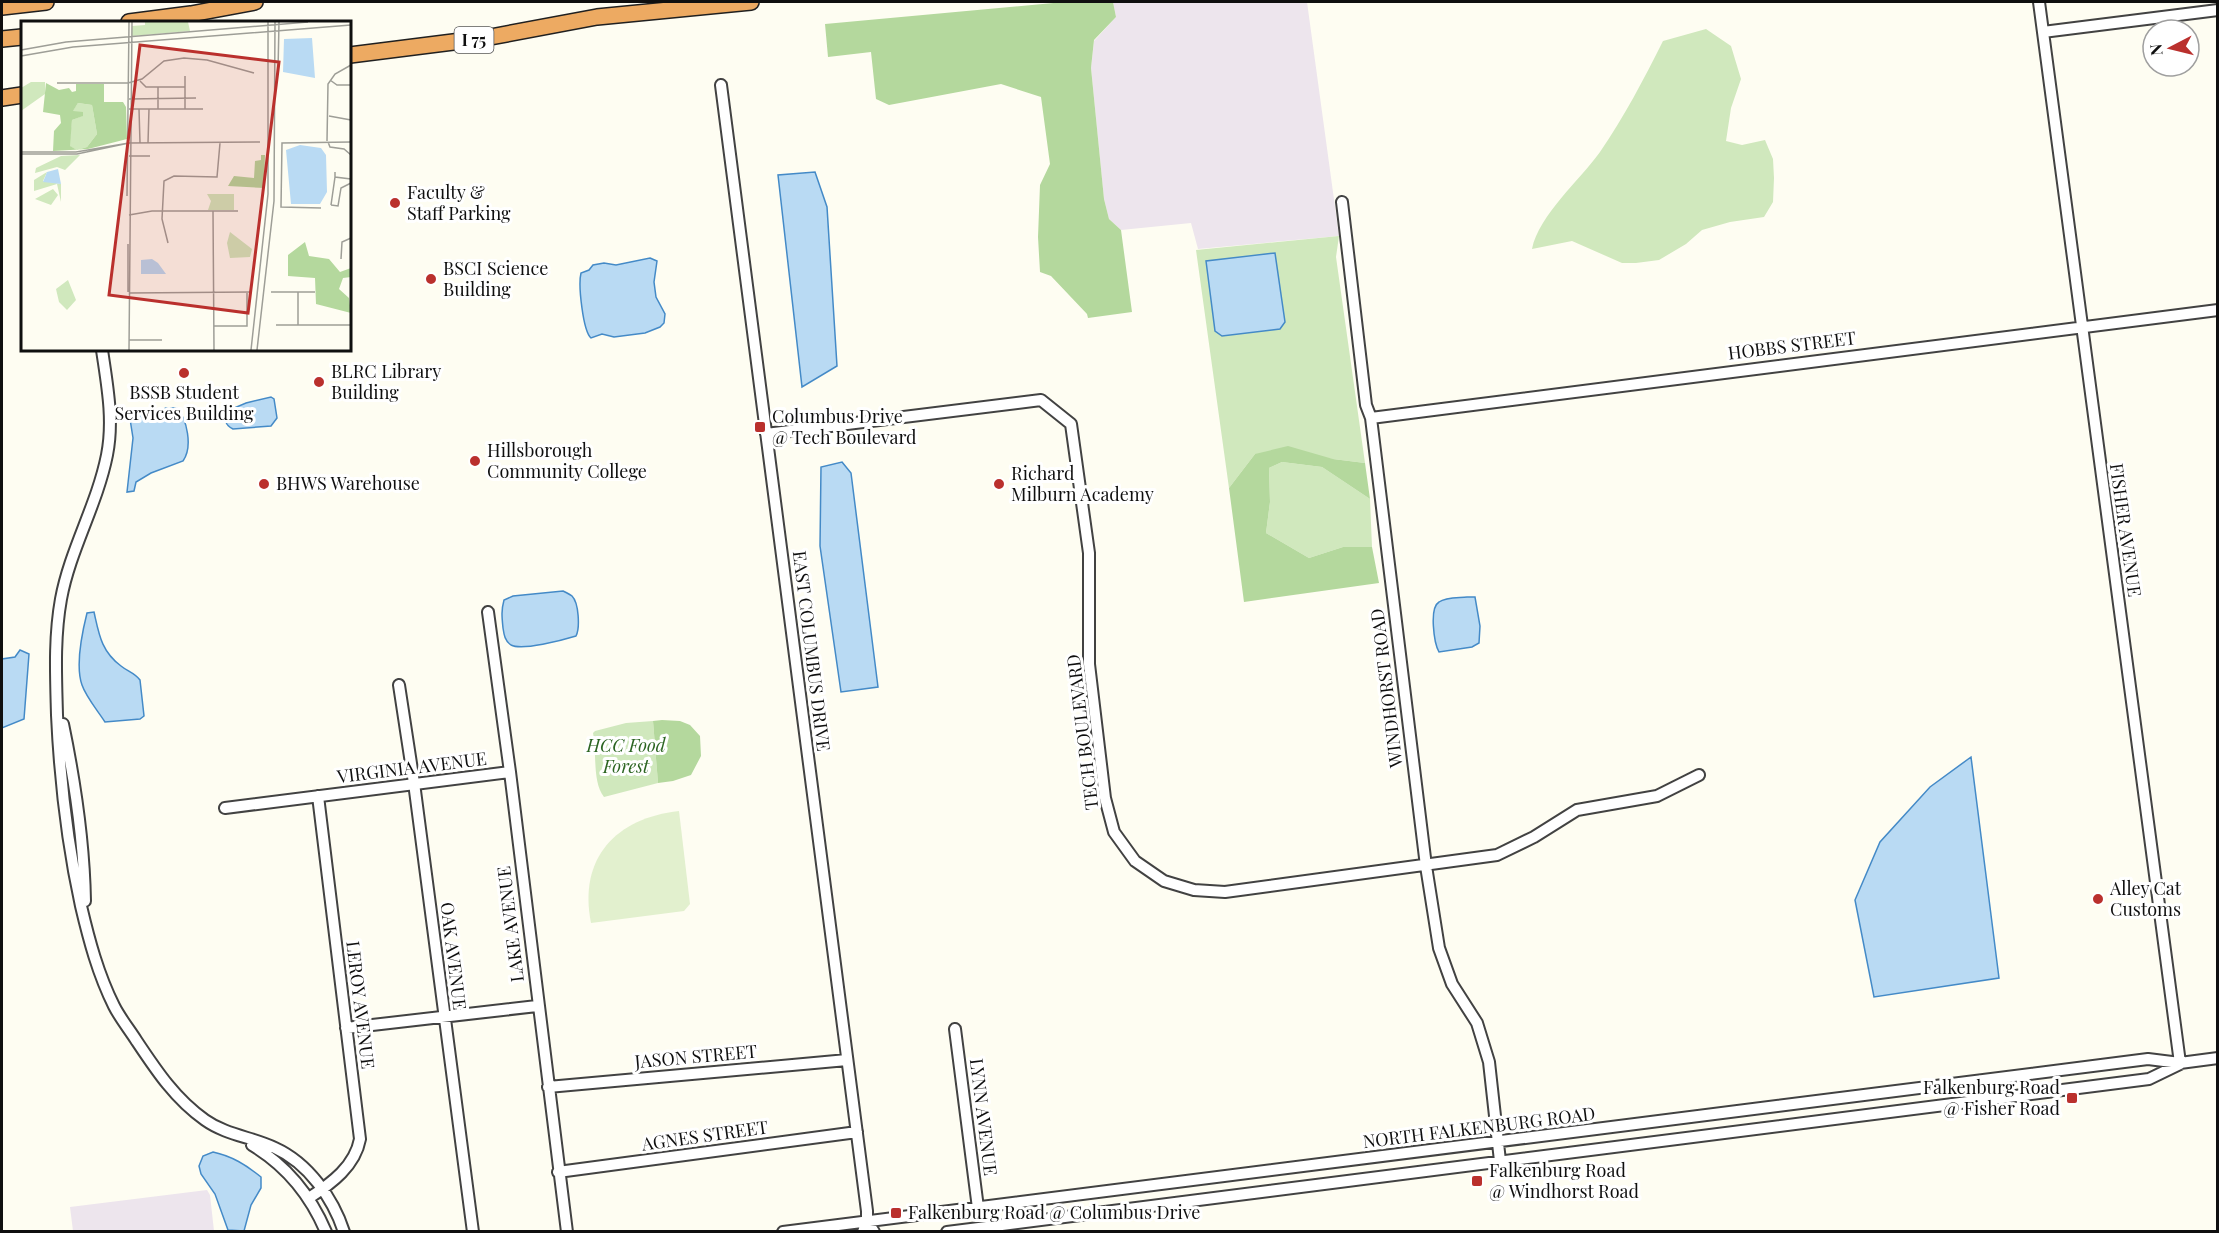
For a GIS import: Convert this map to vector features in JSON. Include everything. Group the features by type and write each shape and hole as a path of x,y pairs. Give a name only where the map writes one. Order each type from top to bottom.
{"highway":[{"path":"2,7 46,2"},
{"path":"137,21 255,2"},
{"name":"I 75","path":"351,55 485,38 597,18 751,2"},
{"path":"2,39 21,37"},
{"path":"2,98 21,95"}],"street":[{"name":"FISHER AVENUE","path":"2039,2 2180,1063"},
{"path":"2043,33 2217,10"},
{"name":"EAST COLUMBUS DRIVE","path":"721,85 857,1132 865,1226 874,1232"},
{"name":"WINDHORST ROAD","path":"1342,202 1366,405 1371,418 1426,866 1439,948 1452,984 1477,1023 1489,1062 1500,1161"},
{"name":"HOBBS STREET","path":"1371,418 2217,310"},
{"path":"102,351 110,409 107,456 61,596 55,632 60,773 68,840 85,924 102,981 115,1008 174,1095 200,1116 237,1135 282,1165 309,1197 326,1232"},
{"name":"TECH BOULEVARD","path":"766,434 1041,400 1071,424 1089,553 1089,664 1105,798 1113,832 1135,861 1164,881 1194,890 1225,892 1497,855 1534,837 1577,810 1657,796 1699,775"},
{"name":"LAKE AVENUE","path":"488,612 567,1232"},
{"name":"OAK AVENUE","path":"399,685 414,783 472,1232"},
{"path":"57,694 79,814 84,871 85,924"},
{"name":"VIRGINIA AVENUE","path":"225,808 510,772"},
{"name":"LEROY AVENUE","path":"309,1197 323,1189 350,1165 357,1152 360,1139 318,796"},
{"path":"65,816 79,814"},
{"path":"346,1028 537,1006"},
{"name":"LYNN AVENUE","path":"955,1029 978,1208"},
{"name":"NORTH FALKENBURG ROAD","path":"783,1232 865,1226 978,1208 2148,1059 2180,1063 2217,1058"},
{"name":"JASON STREET","path":"548,1087 847,1060"},
{"name":"NORTH FALKENBURG ROAD","path":"947,1232 2149,1078 2180,1063"},
{"path":"1841,1099 1843,1117"},
{"name":"AGNES STREET","path":"558,1172 857,1132"},
{"path":"237,1135 276,1148 300,1166 323,1189 344,1232"}],"shaded area":[{"path":"1113,2 1307,2 1339,236 1198,249 1191,223 1121,230 1109,219 1104,199 1091,68 1094,41 1116,17"},
{"path":"207,1190 210,1195 214,1231 73,1231 70,1207"}],"green space":[{"path":"1064,2 1113,2 1116,17 1094,40 1091,68 1104,199 1109,219 1121,230 1132,312 1088,318 1087,314 1051,276 1040,272 1038,237 1040,185 1050,164 1041,97 1001,84 889,105 876,99 871,52 828,57 825,24"},
{"path":"1706,29 1731,46 1741,79 1731,108 1726,141 1742,145 1765,140 1773,159 1773,202 1764,217 1730,222 1702,230 1686,244 1659,260 1622,263 1572,241 1532,249 1536,236 1551,211 1592,163 1609,139 1663,41"},
{"path":"1339,236 1336,257 1365,463 1255,454 1229,488 1196,250"},
{"path":"1288,446 1333,459 1365,463 1370,499 1322,467 1282,462 1269,468 1270,502 1266,533 1309,558 1343,547 1372,547 1379,583 1244,602 1229,488 1255,454"},
{"path":"1282,462 1322,467 1370,499 1372,547 1343,547 1309,558 1266,533 1270,502 1269,468"},
{"name":"HCC Food Forest","path":"653,721 658,783 604,797 596,775 593,733 626,723"},
{"name":"HCC Food Forest","path":"653,721 680,721 690,725 700,736 701,756 691,775 658,783"},
{"path":"679,811 690,904 684,911 591,923 588,900 590,879 606,845 620,832 637,822"}],"water":[{"path":"815,172 827,207 837,366 802,387 778,175"},
{"path":"1275,253 1285,322 1280,329 1222,336 1215,331 1206,261"},
{"path":"650,258 657,261 654,282 656,297 665,314 664,323 645,333 614,337 602,334 591,338 582,307 581,273 589,270 593,265 604,263 616,265"},
{"path":"271,397 274,399 277,418 271,426 233,429 228,426 225,420 227,411 246,403"},
{"path":"166,408 177,408 184,419 188,433 186,455 183,461 151,473 136,482 134,491 127,492 133,438 130,419 135,412 154,413"},
{"path":"842,462 851,473 878,687 841,692 820,546 821,467"},
{"path":"563,591 572,596 576,604 578,622 576,636 524,647 509,643 505,638 503,628 504,600 513,596"},
{"path":"1475,597 1480,626 1479,643 1472,647 1439,652 1433,626 1436,606 1445,599"},
{"path":"94,612 102,642 109,654 140,680 144,716 140,719 105,722 84,690 79,668 80,649 87,613"},
{"path":"20,650 29,654 24,719 2,728 2,659 15,657"},
{"path":"1971,757 1999,978 1874,997 1855,900 1880,842 1930,787"},
{"path":"213,1152 238,1162 261,1177 261,1188 251,1205 244,1231 228,1230 215,1194 201,1174 199,1166 203,1156"}],"place":[{"name":"Faculty & Staff Parking","path":"395,203"},
{"name":"BSCI Science Building","path":"431,279"},
{"name":"BSSB Student Services Building","path":"184,373"},
{"name":"BLRC Library Building","path":"319,382"},
{"name":"Columbus Drive @ Tech Boulevard","path":"760,427"},
{"name":"Hillsborough Community College","path":"475,461"},
{"name":"BHWS Warehouse","path":"264,484"},
{"name":"Richard Milburn Academy","path":"999,484"},
{"name":"Alley Cat Customs","path":"2098,899"},
{"name":"Falkenburg Road @ Fisher Road","path":"2072,1098"},
{"name":"Falkenburg Road @ Windhorst Road","path":"1477,1181"},
{"name":"Falkenburg Road @ Columbus Drive","path":"896,1213"}]}
